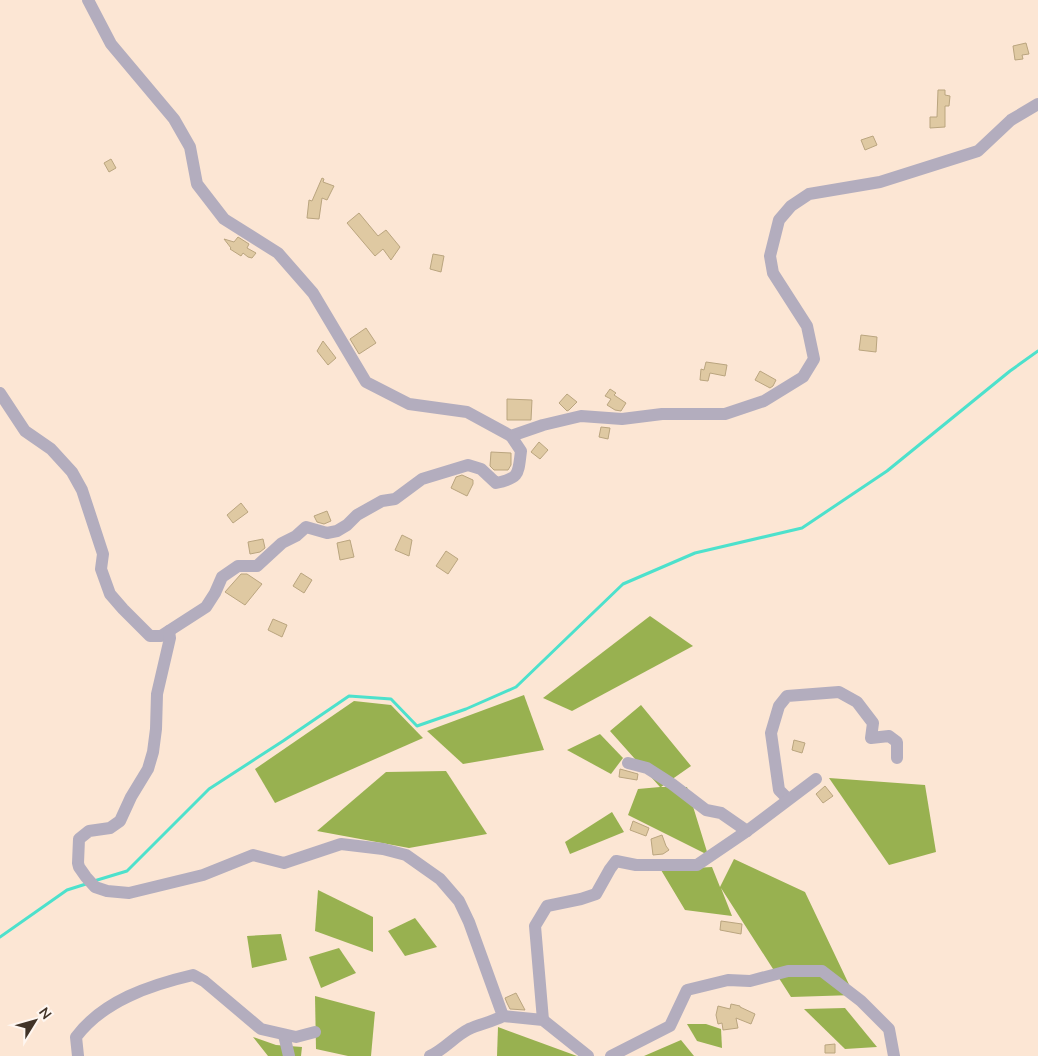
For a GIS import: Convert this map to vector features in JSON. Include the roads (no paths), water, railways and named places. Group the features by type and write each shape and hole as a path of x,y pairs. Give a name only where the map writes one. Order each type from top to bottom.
{"street":[{"path":"0,393 25,431 51,449 76,478 82,490 103,554 101,569 110,594 150,636 161,636 206,607 222,577 238,566 257,566 282,543 296,536 306,527 327,533 337,531 347,525 357,515 382,501 394,499 422,479 468,465 481,469 496,483 510,480 518,472 521,451 511,436 466,412 409,404 366,382 313,293 278,253 224,220 197,184 190,147 174,119 111,44 88,0"},
{"path":"511,436 543,425 580,416 622,419 662,414 725,414 764,401 803,377 814,359 807,326 773,273 770,256 779,220 791,206 809,194 880,182 978,151 1011,120 1038,104"},
{"path":"169,631 170,638 157,694 154,744 148,769 131,797 120,821 110,828 89,831 79,839 78,862 86,877 95,887 107,891 129,893 202,875 253,855 284,863 341,844 383,849 406,855 440,879 459,901 469,922 503,1016"},
{"path":"788,799 779,790 771,733 779,706 787,696 839,692 857,702 873,723 871,738 889,736 897,742 898,758"},
{"path":"628,763 647,768 706,810 721,813 746,831"},
{"path":"543,1020 535,926 547,906 596,894 616,861 636,865 697,865 816,779"},
{"path":"611,1056 670,1026 687,990 728,980 750,982 788,971 822,971 861,1001 889,1029 894,1056"},
{"path":"78,1056 76,1037 84,1026 104,1010 156,985 193,975 261,1029 296,1037 315,1032"},
{"path":"430,1056 470,1029 503,1016 543,1020 588,1056"},
{"path":"284,1034 289,1056"}],"waterway":[{"path":"94,881 127,871 209,789 349,696 391,699 417,726 466,709 516,687 623,584 695,553 802,528 887,471 1010,371 1038,351"},
{"path":"0,937 67,890 86,884"}]}
